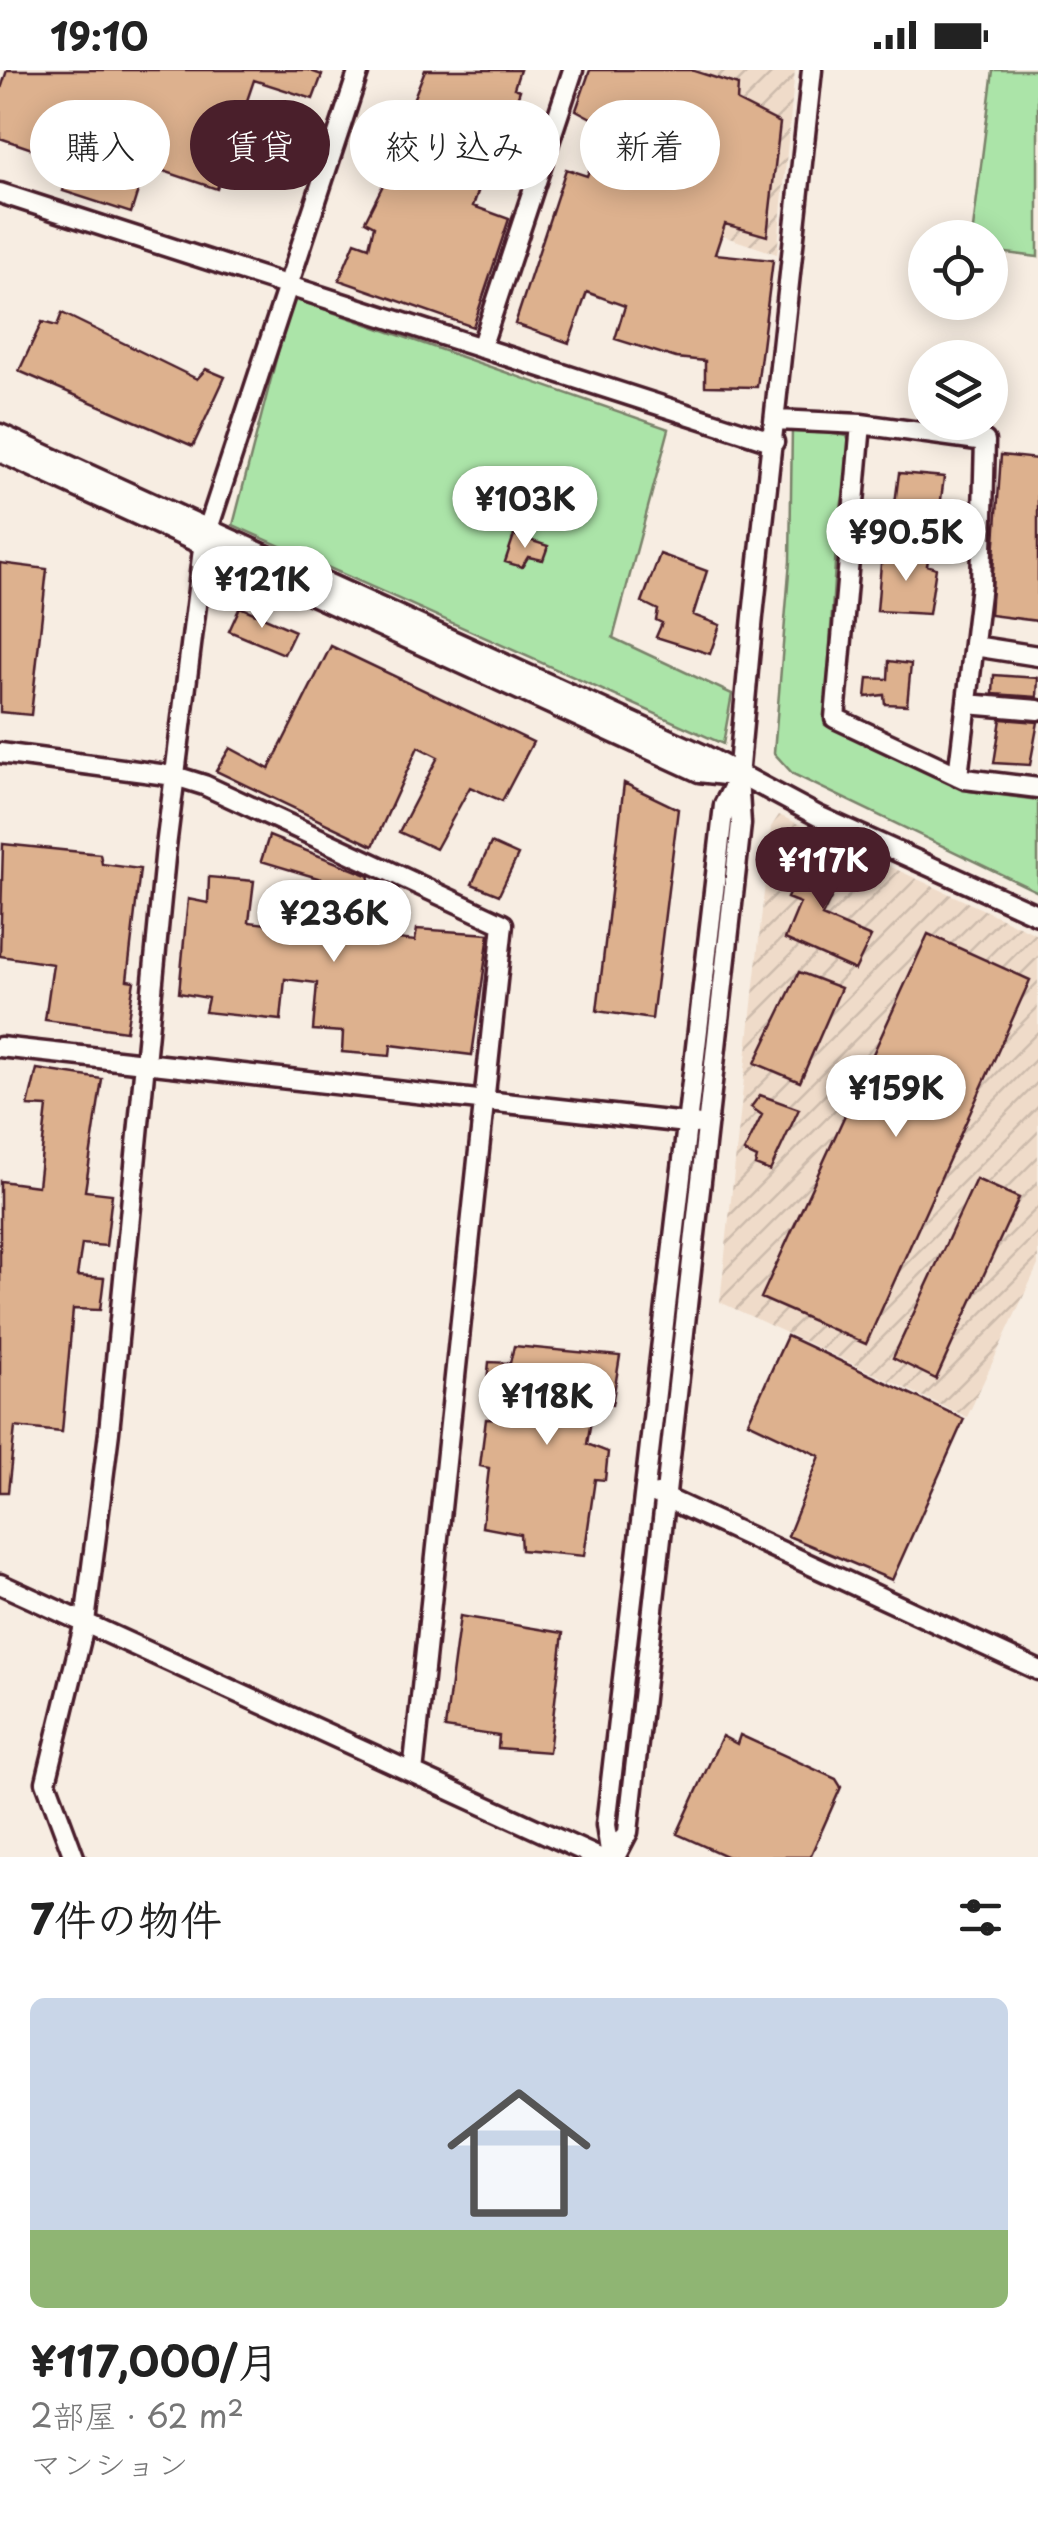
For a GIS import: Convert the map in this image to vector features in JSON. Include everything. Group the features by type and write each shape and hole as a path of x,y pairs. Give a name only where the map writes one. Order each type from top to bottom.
{"street":[{"path":"74,1857 46,1782 85,1622 175,776 206,534 359,70"},
{"path":"481,348 573,70"},
{"path":"613,1857 628,1832 666,1498 741,824 738,777 812,70"},
{"path":"0,192 774,442"},
{"path":"776,420 860,424 985,442 981,585 958,776"},
{"path":"860,424 834,718 958,776 1038,788"},
{"path":"0,434 700,772 738,777 1038,916"},
{"path":"0,452 206,534"},
{"path":"974,646 1038,656"},
{"path":"967,704 1038,710"},
{"path":"0,753 175,776 406,876 503,924 412,1773"},
{"path":"613,1857 606,1826 687,1123 724,805 738,777"},
{"path":"0,1047 706,1125"},
{"path":"646,1488 1038,1670"},
{"path":"0,1584 598,1857"}],"shaded area":[{"path":"680,70 795,70 777,254 635,207 641,190 720,190 720,100 670,100"},
{"path":"779,815 1038,935 1038,1265 967,1417 720,1302 771,827"}],"green space":[{"path":"993,70 1038,70 1038,257 1008,253 1008,220 974,220"},
{"path":"292,298 669,429 613,638 732,694 723,744 233,525"},
{"path":"792,428 847,436 851,448 837,532 825,725 969,791 1038,800 1038,892 793,774 774,753 790,561"}],"building":[{"path":"7,70 308,70 322,75 313,99 254,80 247,100 190,100 190,180 170,173 170,100 30,100 30,148 0,138 0,92"},
{"path":"425,70 520,70 514,88 520,90 517,100 413,100"},
{"path":"590,70 691,70 738,85 737,101 780,123 767,236 725,224 715,254 773,260 757,387 705,386 705,361 676,358 615,339 625,306 587,292 569,343 515,324 566,169 580,174 580,190 720,190 720,100 580,100 580,112 576,110"},
{"path":"63,190 138,190 131,213"},
{"path":"380,190 479,190 473,206 509,219 473,327 339,280 355,242 369,247 374,226 365,221"},
{"path":"62,313 197,379 206,369 225,377 193,446 19,371 42,322 57,326"},
{"path":"1001,455 1038,459 1038,621 990,615"},
{"path":"899,473 944,477 939,515 894,511"},
{"path":"514,535 548,546 543,560 528,557 522,567 505,562"},
{"path":"882,552 929,556 927,565 936,568 929,614 877,611"},
{"path":"660,554 707,571 693,615 720,625 710,654 656,637 662,623 656,620 658,610 642,602"},
{"path":"0,563 47,569 31,715 0,712"},
{"path":"240,607 295,631 284,654 229,631"},
{"path":"331,646 533,742 502,801 470,787 436,849 399,832 438,757 418,747 373,846 216,771 230,748 269,769"},
{"path":"889,661 911,664 907,705 885,704 884,695 866,697 868,678 888,679"},
{"path":"994,675 1038,678 1037,697 993,694"},
{"path":"1001,719 1038,722 1030,765 994,763"},
{"path":"624,783 678,809 652,1019 597,1011"},
{"path":"269,836 370,876 352,934 415,941 417,929 489,934 472,1055 391,1045 390,1056 342,1052 343,1032 313,1030 317,983 285,979 281,1020 205,1012 208,998 179,993 188,899 208,903 209,877 254,881 249,922 309,929 321,888 330,888 331,882 261,861"},
{"path":"491,843 518,855 499,895 472,884"},
{"path":"3,844 100,854 102,864 140,869 127,980 134,981 126,1031 45,1020 53,964 0,956"},
{"path":"811,845 848,864 822,916 871,937 855,970 785,939 800,903 787,898"},
{"path":"928,934 1030,980 866,1344 761,1298"},
{"path":"799,972 841,988 800,1082 755,1063"},
{"path":"37,1069 102,1079 85,1191 112,1194 106,1246 82,1244 77,1276 104,1278 100,1310 73,1309 62,1432 15,1427 8,1492 0,1492 0,1181 38,1186 47,1107 28,1106"},
{"path":"760,1095 799,1109 770,1171 755,1165 757,1158 744,1152 762,1115 751,1107"},
{"path":"976,1179 1019,1198 936,1379 893,1358"},
{"path":"787,1336 964,1419 892,1580 788,1536 820,1456 748,1422"},
{"path":"514,1346 620,1356 612,1405 594,1403 587,1444 608,1452 605,1480 595,1479 584,1556 521,1550 520,1534 482,1527 489,1468 480,1466 486,1419 530,1421 544,1397 486,1391 489,1362 510,1363"},
{"path":"460,1616 563,1633 549,1752 498,1748 499,1736 445,1728"},
{"path":"740,1735 836,1779 841,1787 810,1857 728,1857 677,1834 722,1736 737,1744"}]}
